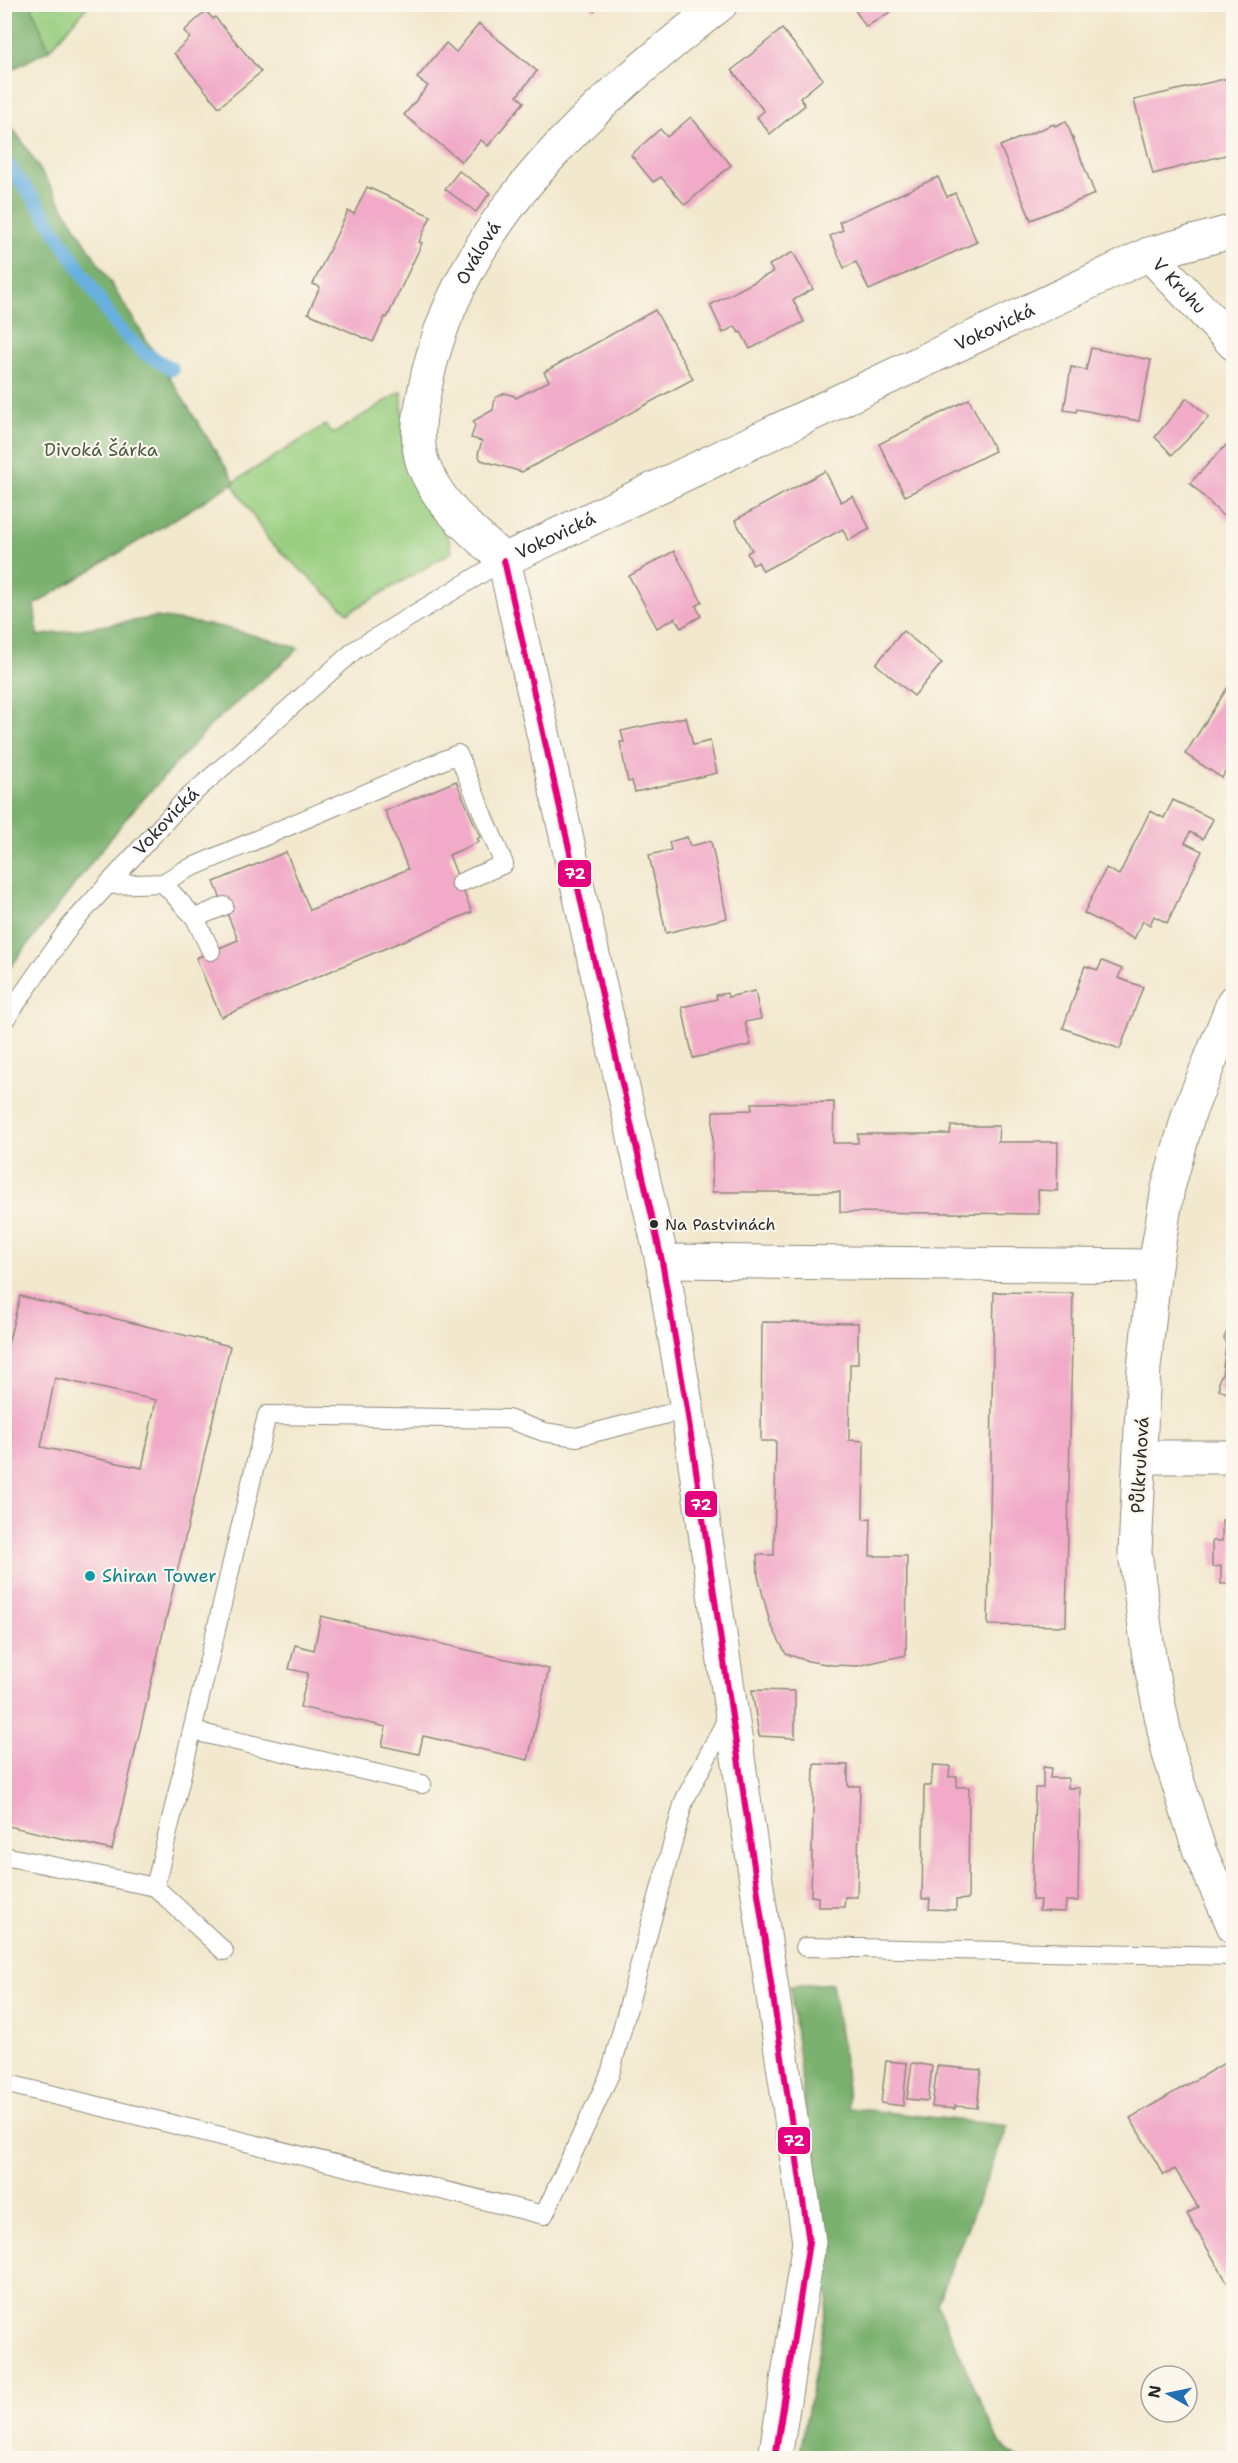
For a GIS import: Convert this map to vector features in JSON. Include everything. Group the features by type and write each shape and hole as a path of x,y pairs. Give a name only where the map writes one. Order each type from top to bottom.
{"street":[{"name":"Oválová","path":"504,560 444,503 422,462 419,437 430,365 457,288 492,229 534,174 589,116 649,60 721,4"},
{"name":"Vokovická","path":"504,560 1149,254 1233,231"},
{"name":"V Kruhu","path":"1149,254 1233,344"},
{"path":"504,560 663,1261 687,1409 809,2242 775,2458"},
{"name":"Půlkruhová","path":"1233,1001 1189,1113 1168,1188 1155,1266 1144,1368 1135,1552 1149,1657 1169,1754 1200,1852 1233,1927"},
{"path":"663,1261 1155,1266"},
{"path":"1140,1456 1233,1457"}],"lane":[{"name":"Vokovická","path":"4,1021 70,926 182,803 355,650 504,560"},
{"path":"107,885 163,883 183,871 458,754 504,864 460,883"},
{"path":"163,883 195,918 212,951"},
{"path":"195,918 224,906"},
{"path":"155,1887 267,1415 508,1419 544,1432 577,1437 687,1409"},
{"path":"4,2083 543,2215 610,2074 684,1801 731,1712"},
{"path":"193,1731 422,1785"},
{"path":"4,1856 155,1887 224,1951"},
{"path":"805,1947 1233,1956"}],"green space":[{"path":"5,4 31,5 49,50 5,73"},
{"path":"31,5 89,5 49,50"},
{"name":"Divoká Šárka","path":"5,118 22,141 235,482 34,605 38,636 157,617 223,627 299,648 212,724 127,817 5,974"},
{"path":"402,391 403,452 409,474 428,500 449,540 452,552 348,613 269,541 232,483 325,425 333,434"},
{"path":"832,1983 849,2108 1008,2126 937,2303 998,2441 1018,2458 799,2458 828,2300 790,1986"}],"building":[{"path":"589,4 601,4 594,11"},
{"path":"851,4 903,4 866,27"},
{"path":"206,11 213,19 215,17 261,72 219,107 174,53 190,38 184,31"},
{"path":"479,24 537,71 517,96 524,102 488,146 481,140 462,162 404,115 428,86 417,78 446,43 456,52"},
{"path":"782,29 823,79 800,98 805,105 770,134 757,117 764,111 732,70"},
{"path":"1233,77 1233,153 1153,174 1134,100"},
{"path":"691,117 731,165 685,205 661,177 653,182 631,155 660,129 667,137"},
{"path":"1066,121 1095,194 1031,220 1000,146"},
{"path":"459,171 490,193 476,212 445,189"},
{"path":"938,177 947,197 955,193 977,242 869,290 856,262 844,268 830,236 843,230 839,222"},
{"path":"367,187 431,216 419,242 422,243 387,318 385,317 373,342 308,313 320,287 313,284 348,211 354,214"},
{"path":"793,252 813,289 793,300 804,322 750,349 735,326 723,333 710,305 773,272 769,265"},
{"path":"655,310 693,379 522,472 481,460 478,454 482,441 471,438 475,426 473,421 493,410 495,398 505,393 516,398 549,381 544,372"},
{"path":"1091,348 1151,360 1139,421 1077,409 1076,412 1064,410 1071,367 1086,370"},
{"path":"1187,398 1209,417 1172,455 1155,437"},
{"path":"969,399 995,451 905,496 879,444"},
{"path":"1231,440 1233,442 1233,513 1227,520 1190,483"},
{"path":"825,471 841,502 853,496 870,529 848,541 843,529 763,571 758,562 753,565 747,553 752,550 735,520"},
{"path":"674,551 702,602 696,606 701,616 681,628 675,618 657,628 629,576"},
{"path":"903,631 942,663 914,696 876,664"},
{"path":"1233,679 1233,770 1228,767 1222,778 1185,754"},
{"path":"686,717 693,745 710,741 717,773 635,792 632,781 628,782 620,742 624,742 621,731"},
{"path":"456,781 480,837 477,839 479,842 449,855 472,912 221,1017 196,958 238,940 214,882 286,852 310,910 408,869 385,811"},
{"path":"1173,800 1213,819 1203,839 1190,832 1185,843 1202,851 1167,923 1154,916 1150,925 1143,921 1134,939 1084,913 1106,868 1119,875 1150,811 1164,818"},
{"path":"687,837 690,846 711,841 727,918 666,933 649,855 671,850 669,842"},
{"path":"1102,961 1122,969 1118,978 1143,987 1120,1049 1063,1028 1085,966 1098,970"},
{"path":"755,991 761,1019 745,1022 751,1045 693,1058 682,1007 717,999 716,995 727,993 728,997"},
{"path":"834,1102 833,1143 858,1143 858,1134 950,1134 951,1126 999,1126 998,1142 1058,1142 1057,1191 1038,1190 1039,1214 840,1212 840,1192 712,1192 713,1111 752,1110 752,1103"},
{"path":"994,1292 1073,1293 1066,1626 988,1625"},
{"name":"Shiran Tower","path":"20,1296 230,1346 112,1850 4,1825 4,1360","holes":["55,1378 156,1400 142,1468 41,1447"]},
{"path":"762,1322 858,1323 858,1364 850,1364 849,1440 864,1441 863,1519 871,1518 870,1556 907,1556 906,1655 857,1666 808,1661 786,1654 770,1623 758,1576 757,1555 774,1555 776,1441 761,1441"},
{"path":"1233,1328 1233,1393 1230,1394 1219,1390 1219,1380 1226,1345 1224,1338 1228,1329"},
{"path":"1222,1520 1233,1520 1233,1584 1221,1584 1221,1566 1212,1567 1212,1541 1222,1541"},
{"path":"321,1616 549,1669 528,1760 423,1736 419,1754 382,1746 386,1727 300,1707 308,1673 289,1669 295,1645 314,1650"},
{"path":"752,1690 795,1691 795,1738 759,1736"},
{"path":"814,1764 848,1765 848,1786 860,1786 857,1897 845,1897 844,1907 818,1907 818,1897 811,1896"},
{"path":"933,1765 950,1766 949,1777 957,1776 957,1787 969,1787 968,1899 956,1900 956,1910 929,1909 930,1899 922,1899 924,1786 931,1786"},
{"path":"1043,1767 1051,1768 1050,1778 1068,1778 1068,1788 1080,1788 1078,1901 1066,1901 1065,1912 1039,1911 1040,1900 1032,1900 1035,1788 1043,1788"},
{"path":"886,2061 907,2063 903,2106 881,2103"},
{"path":"1226,2062 1233,2074 1233,2292 1187,2214 1198,2207 1175,2169 1164,2175 1130,2118"},
{"path":"912,2063 932,2066 928,2101 907,2099"},
{"path":"937,2066 981,2070 977,2108 932,2107"}],"waterway":[{"path":"4,160 37,203 117,327 143,352 172,369"}],"transit line":[{"name":"72","path":"504,560 662,1261 687,1409 809,2242 775,2458"}],"place":[{"name":"Na Pastvinách","path":"654,1224"},
{"name":"Shiran Tower","path":"90,1576"}]}
